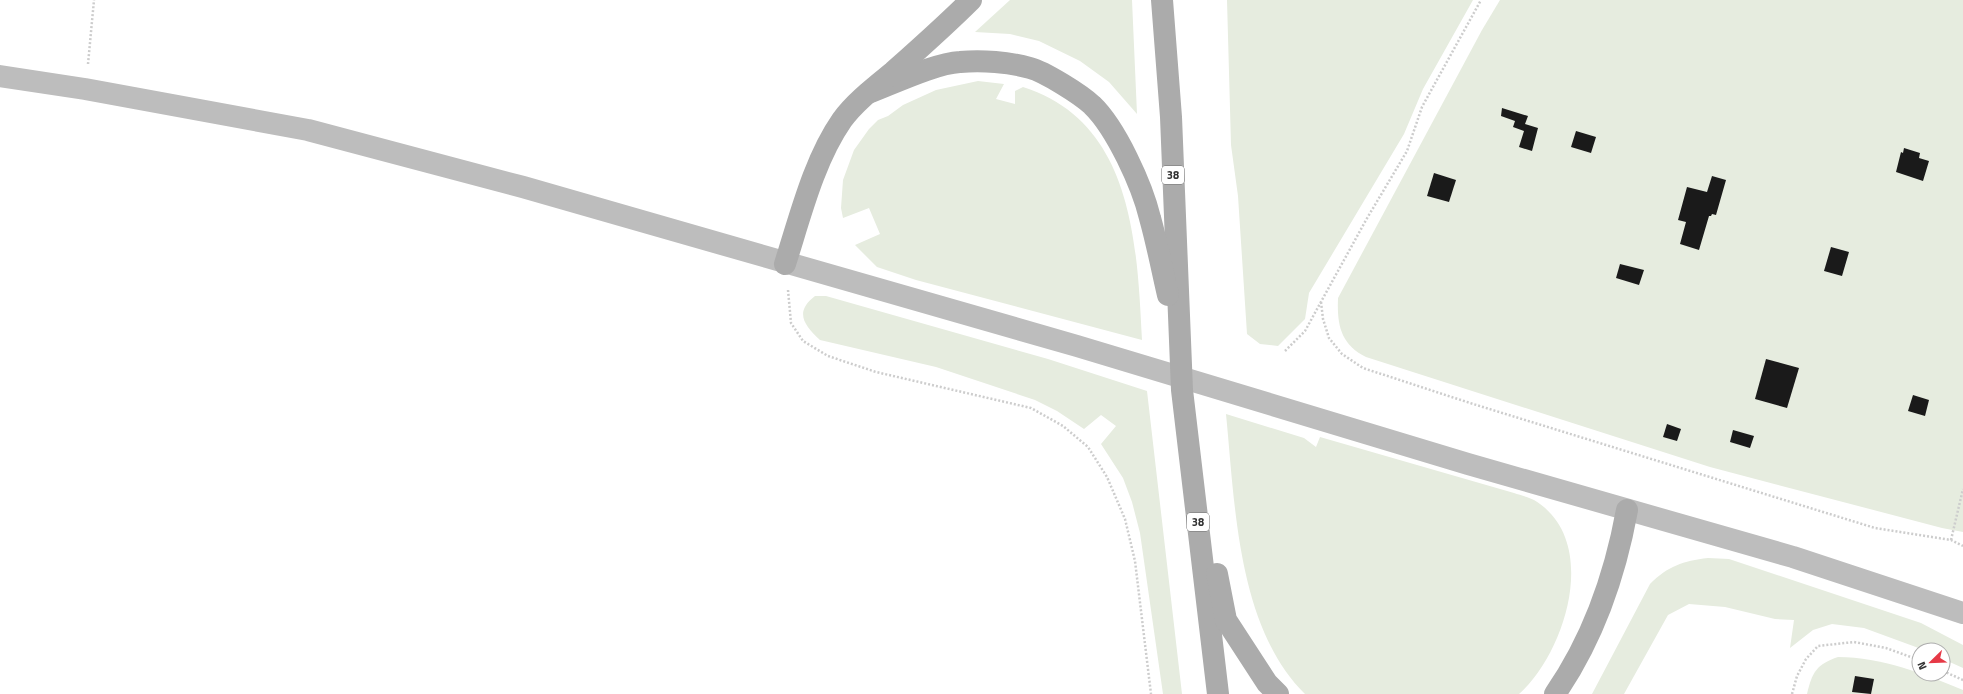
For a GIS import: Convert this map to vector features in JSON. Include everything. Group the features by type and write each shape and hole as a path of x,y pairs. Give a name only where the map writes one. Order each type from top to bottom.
{"main road":[{"path":"785,264 815,173 830,140 843,119 868,93 936,34 971,0"},
{"name":"38","path":"1162,0 1171,117 1182,390 1218,694"},
{"path":"868,93 936,68 959,62 987,62 1031,68 1054,80 1092,104 1104,120 1132,168 1150,216 1180,350"},
{"path":"0,76 85,89 308,130 523,187 785,264 1077,346 1468,464 1793,558 1963,613"},
{"path":"1189,440 1226,620 1266,683 1278,694"},
{"path":"1555,694 1573,668 1589,638 1612,577 1621,544 1627,510"}],"path":[{"path":"85,89 94,0"},
{"path":"1285,351 1305,331 1406,151 1422,106 1481,0"},
{"path":"785,264 791,323 803,341 828,356 876,372 1031,408 1063,426 1088,447 1107,477 1125,519 1135,562 1151,694"},
{"path":"1321,302 1323,319 1329,338 1342,354 1363,368 1470,403 1875,528 1950,540 1963,546"},
{"path":"1950,540 1963,489"},
{"path":"1792,694 1797,676 1806,659 1818,646 1854,642 1886,648 1911,657"},
{"path":"1951,674 1963,680"}],"shaded area":[{"path":"1010,0 1132,0 1137,114 1109,82 1080,61 1039,41 1010,34 975,32"},
{"path":"1227,0 1473,0 1423,89 1404,134 1309,293 1305,319 1278,346 1260,344 1247,334 1238,196 1231,145"},
{"path":"1500,0 1963,0 1963,532 1942,528 1710,467 1366,357 1357,352 1351,346 1345,339 1340,325 1338,316 1338,298 1482,30"},
{"path":"978,81 1004,84 996,99 1015,104 1015,91 1023,87 1059,104 1087,128 1108,157 1122,190 1131,227 1137,264 1142,340 916,280 877,267 855,245 880,234 869,208 843,218 841,208 843,180 854,150 869,129 878,120 888,116 903,105 936,90"},
{"path":"815,296 826,296 1048,359 1147,391 1182,694 1163,694 1140,533 1132,502 1123,478 1101,444 1116,426 1101,415 1084,429 1057,411 1035,400 936,367 820,340 806,324 803,313 809,302"},
{"path":"1226,414 1304,438 1316,447 1320,437 1527,497 1534,500 1555,518 1567,541 1571,568 1569,596 1562,625 1551,652 1536,675 1519,694 1305,694 1282,666 1265,635 1252,600 1243,563 1237,524"},
{"path":"1708,558 1729,559 1921,623 1963,645 1963,668 1951,663 1951,642 1911,642 1911,645 1864,628 1832,624 1813,630 1790,648 1794,620 1775,619 1725,607 1689,604 1668,615 1624,694 1592,694 1650,584 1663,573 1676,565"},
{"path":"1838,657 1887,663 1911,671 1911,682 1943,682 1963,690 1963,694 1807,694 1813,674 1820,666"}],"building":[{"path":"1502,108 1528,116 1525,124 1538,128 1532,151 1519,147 1524,131 1513,127 1515,121 1501,116"},
{"path":"1576,131 1596,137 1591,153 1571,147"},
{"path":"1904,148 1920,153 1919,158 1929,161 1923,181 1896,172 1901,152 1903,153"},
{"path":"1434,173 1456,180 1449,202 1427,196"},
{"path":"1712,176 1726,180 1716,215 1712,214 1709,216 1699,250 1680,244 1686,222 1678,220 1687,187 1707,192"},
{"path":"1831,247 1849,252 1842,276 1824,271"},
{"path":"1620,264 1644,270 1639,285 1616,278"},
{"path":"1766,359 1799,368 1787,408 1755,399"},
{"path":"1913,395 1929,400 1925,416 1908,411"},
{"path":"1667,424 1681,429 1677,441 1663,437"},
{"path":"1733,430 1754,436 1750,448 1730,442"},
{"path":"1855,676 1874,679 1871,694 1852,692"}]}
